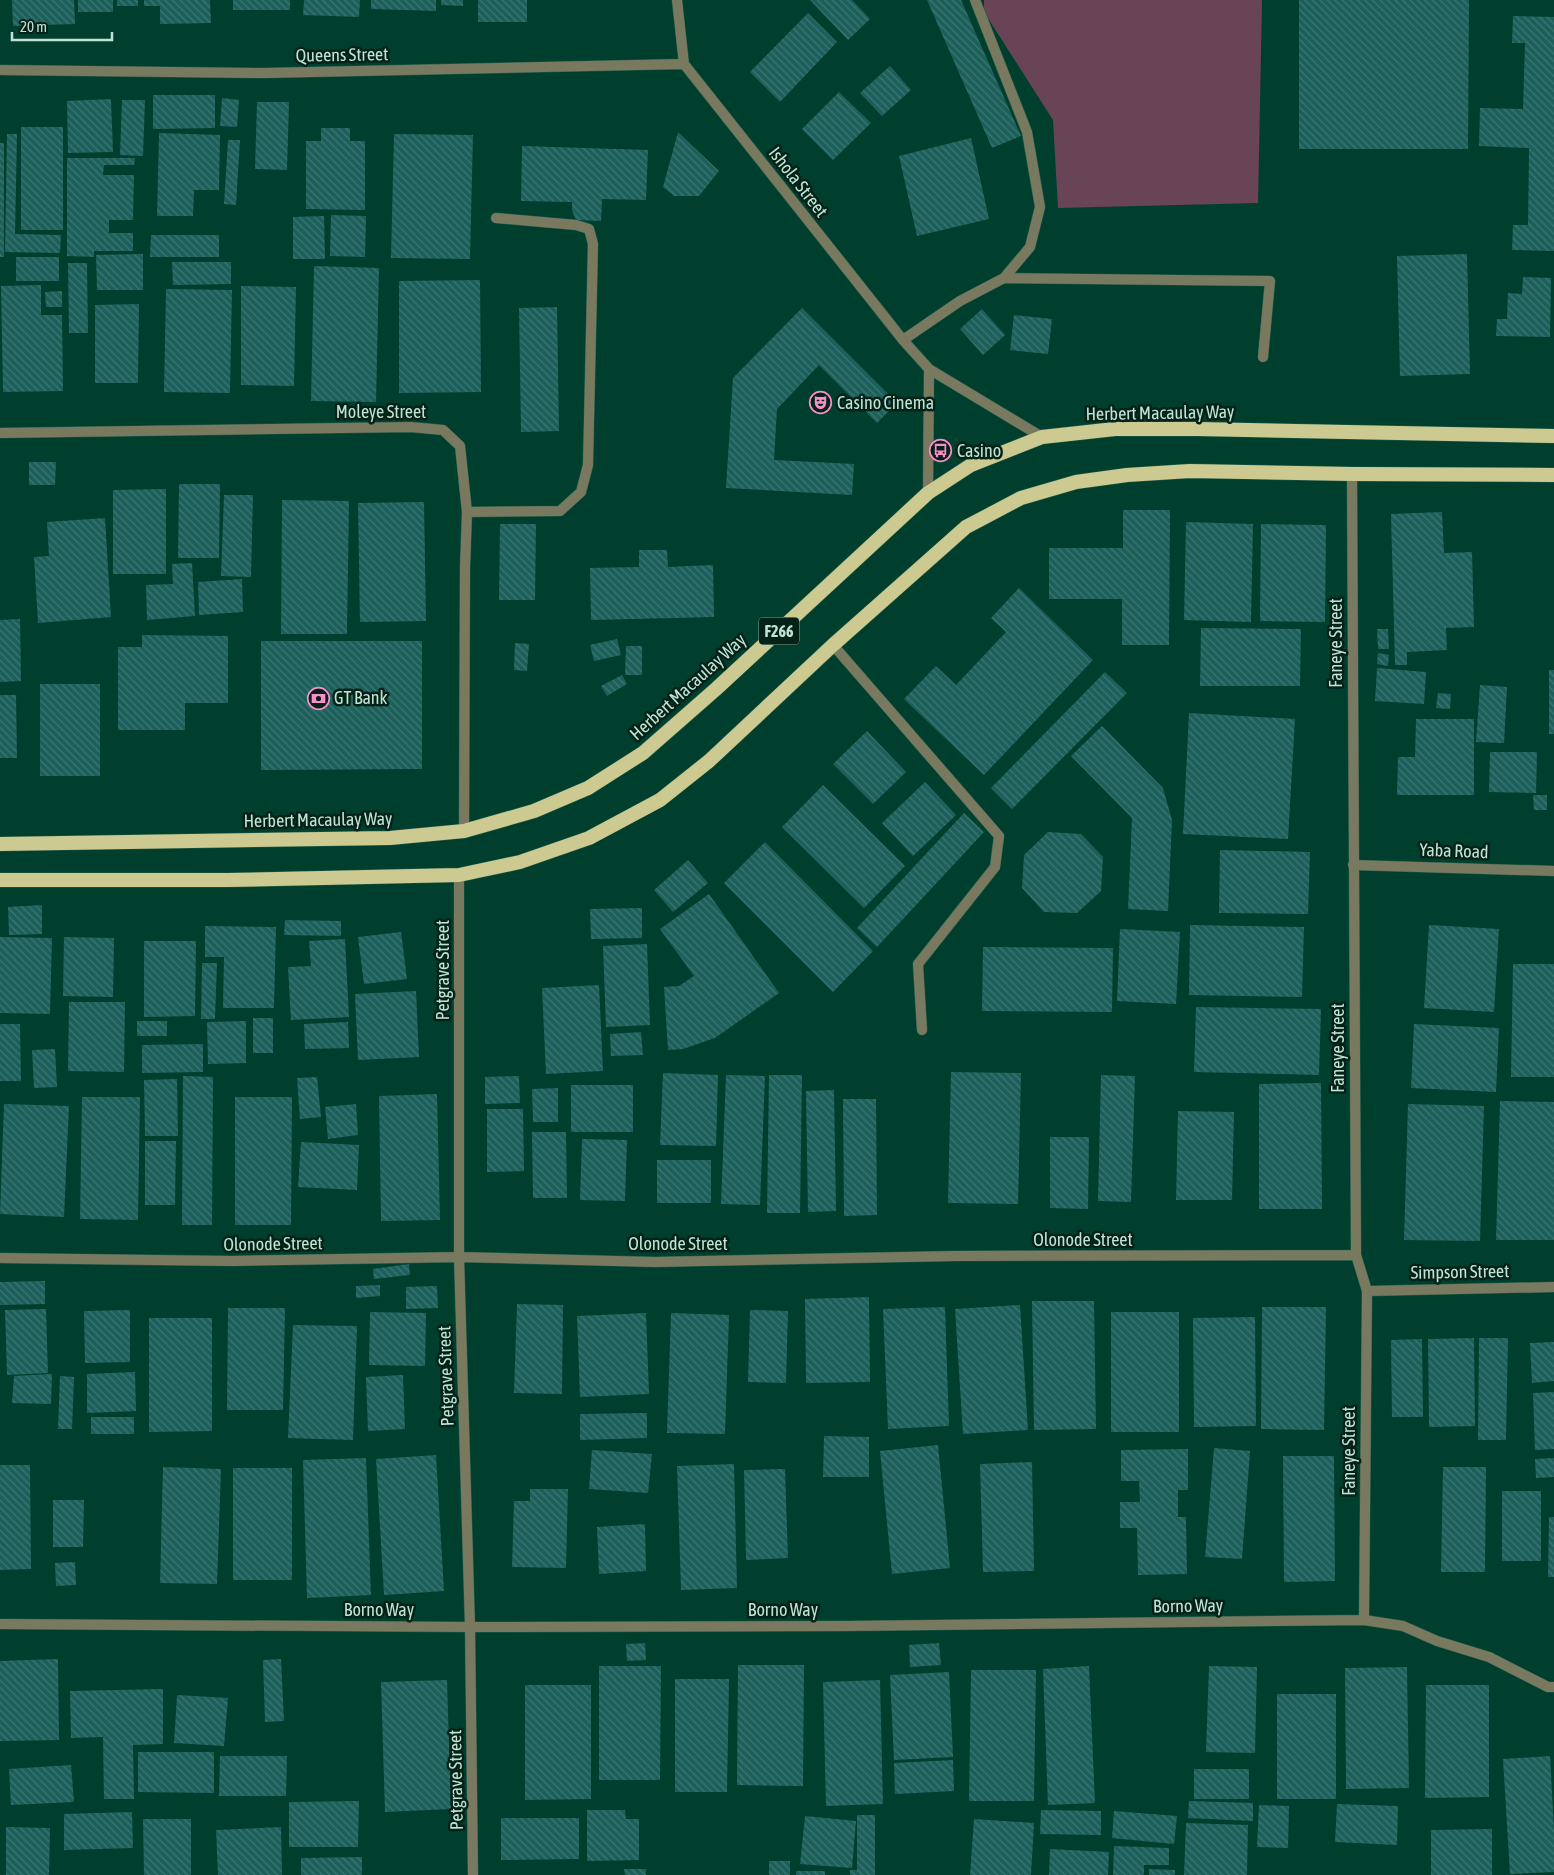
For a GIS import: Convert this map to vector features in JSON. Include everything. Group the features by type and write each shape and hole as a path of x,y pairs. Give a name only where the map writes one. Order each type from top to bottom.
{"highway":[{"name":"Herbert Macaulay Way","path":"0,844 390,838 464,831 534,811 588,788 643,753 716,689 928,493 971,465 1042,437 1116,429 1554,436"},
{"name":"F266","path":"0,880 228,880 459,875 520,862 589,838 660,800 709,761 833,645 966,527 1021,498 1076,482 1127,475 1190,471 1352,474 1554,474"}],"street":[{"path":"677,0 684,64"},
{"path":"903,340 960,301 1004,278 1030,247 1040,207 1027,132 975,0"},
{"name":"Queens Street","path":"0,70 265,73 684,64"},
{"name":"Ishola Street","path":"684,64 903,340 929,369 1042,437"},
{"path":"467,512 560,511 582,492 588,464 594,244 589,229 576,225 496,218"},
{"path":"1004,278 1270,281 1263,357"},
{"path":"928,493 929,369"},
{"name":"Moleye Street","path":"0,433 411,427 443,430 460,446 467,512 464,831"},
{"name":"Faneye Street","path":"1352,474 1356,1255 1367,1291 1364,1620"},
{"path":"833,645 999,836 995,867 918,964 922,1030"},
{"name":"Yaba Road","path":"1353,864 1554,871"},
{"name":"Petgrave Street","path":"459,875 459,1257 470,1627 473,1875"},
{"name":"Olonode Street","path":"0,1258 232,1261 459,1257 655,1262 956,1256 1356,1255"},
{"name":"Simpson Street","path":"1367,1291 1554,1286"},
{"name":"Borno Way","path":"0,1624 470,1627 847,1626 1364,1620 1403,1626 1437,1641 1489,1657 1548,1687 1554,1687"}],"shaded area":[{"path":"984,0 1262,0 1258,203 1058,208 1053,120 984,12"}],"building":[{"path":"12,0 74,0 75,24 13,26"},
{"path":"78,0 113,0 113,12 78,12"},
{"path":"117,0 138,0 138,6 117,6"},
{"path":"144,0 210,0 211,23 160,24 160,6 144,6"},
{"path":"233,0 290,0 290,10 233,10"},
{"path":"304,0 360,0 359,17 303,15"},
{"path":"371,0 436,0 436,11 371,9"},
{"path":"441,0 463,0 463,6 441,5"},
{"path":"478,0 527,0 527,22 478,22"},
{"path":"810,0 852,0 870,19 848,40"},
{"path":"927,0 961,0 1021,136 992,148"},
{"path":"1299,0 1469,0 1468,149 1299,149"},
{"path":"808,13 837,42 780,102 750,72"},
{"path":"1513,16 1554,17 1554,251 1512,250 1513,225 1528,225 1529,148 1479,146 1480,108 1523,109 1525,43 1512,43"},
{"path":"890,66 911,90 882,116 860,93"},
{"path":"839,92 871,123 833,160 802,129"},
{"path":"153,95 215,95 215,128 153,129"},
{"path":"222,98 239,100 237,127 220,126"},
{"path":"111,99 113,152 68,153 67,101"},
{"path":"122,100 145,100 143,156 120,155"},
{"path":"257,102 289,102 287,170 255,169"},
{"path":"21,127 63,127 63,230 21,230"},
{"path":"321,128 350,128 350,141 365,141 365,210 306,209 306,141 321,141"},
{"path":"678,132 719,171 699,196 674,196 663,187"},
{"path":"159,133 220,135 219,190 194,190 193,216 157,216"},
{"path":"7,134 17,134 15,234 61,235 60,253 5,252"},
{"path":"394,134 473,135 470,259 391,258"},
{"path":"971,138 989,219 917,236 899,156"},
{"path":"228,140 240,140 236,205 224,204"},
{"path":"0,143 4,143 4,257 0,257"},
{"path":"522,146 648,150 646,200 602,199 601,221 576,220 572,210 572,202 521,201"},
{"path":"67,158 135,158 134,165 104,165 103,175 134,175 133,220 109,220 109,233 133,233 133,251 94,251 94,257 67,256"},
{"path":"331,215 366,216 365,257 330,256"},
{"path":"324,216 325,259 293,259 293,217"},
{"path":"151,235 219,235 219,257 150,257"},
{"path":"143,254 143,290 97,290 96,255"},
{"path":"1467,254 1470,374 1400,376 1397,256"},
{"path":"16,257 59,257 59,281 16,281"},
{"path":"172,262 231,262 231,284 173,285"},
{"path":"68,263 87,263 88,333 69,333"},
{"path":"314,266 379,268 376,402 311,401"},
{"path":"1523,277 1551,278 1550,337 1496,336 1497,319 1507,319 1508,293 1522,294"},
{"path":"480,280 481,392 399,393 399,281"},
{"path":"41,285 41,315 62,315 63,391 3,392 1,286"},
{"path":"241,286 296,287 294,386 241,385"},
{"path":"166,289 232,290 230,393 164,392"},
{"path":"62,291 62,307 46,307 45,292"},
{"path":"139,304 138,383 95,383 95,305"},
{"path":"557,307 559,431 521,432 519,308"},
{"path":"802,308 897,403 877,423 819,365 777,409 774,460 854,464 852,495 726,488 733,378"},
{"path":"982,309 1005,335 983,355 960,329"},
{"path":"1014,315 1052,319 1048,354 1010,350"},
{"path":"29,462 56,462 55,485 29,485"},
{"path":"179,484 220,484 219,558 178,558"},
{"path":"166,489 166,574 113,574 113,490"},
{"path":"224,495 253,495 251,577 221,576"},
{"path":"282,500 349,501 347,634 281,634"},
{"path":"424,502 426,621 360,622 358,503"},
{"path":"1123,510 1170,510 1169,645 1122,645 1122,599 1049,599 1049,548 1123,548"},
{"path":"1442,512 1444,553 1472,552 1474,627 1446,628 1447,650 1407,652 1407,665 1395,665 1391,514"},
{"path":"105,518 111,617 38,623 34,557 49,556 47,522"},
{"path":"1186,522 1253,524 1251,622 1184,620"},
{"path":"500,524 536,524 535,600 499,600"},
{"path":"1261,524 1326,525 1325,622 1260,621"},
{"path":"639,550 667,550 668,567 713,565 714,617 591,620 590,568 639,567"},
{"path":"192,563 195,616 147,620 146,585 173,584 172,564"},
{"path":"242,579 243,612 199,615 198,582"},
{"path":"1019,588 1093,660 984,775 904,699 936,666 956,685 1006,632 991,618"},
{"path":"20,619 21,681 0,682 0,620"},
{"path":"1201,628 1301,629 1300,686 1200,686"},
{"path":"1377,629 1388,629 1389,649 1378,649"},
{"path":"142,635 228,636 228,703 185,703 185,730 118,730 118,647 142,647"},
{"path":"617,639 621,655 594,661 590,645"},
{"path":"261,641 422,641 422,769 261,770"},
{"path":"515,643 529,644 527,671 514,670"},
{"path":"626,646 642,646 642,675 625,675"},
{"path":"1378,653 1389,655 1388,666 1377,664"},
{"path":"1377,668 1426,672 1424,704 1375,701"},
{"path":"1549,670 1554,670 1554,734 1549,734"},
{"path":"1105,672 1127,693 1012,809 991,788"},
{"path":"622,675 627,684 607,696 601,686"},
{"path":"40,684 100,684 100,776 40,776"},
{"path":"1480,685 1507,687 1504,743 1476,742"},
{"path":"1438,693 1451,694 1450,709 1436,708"},
{"path":"0,695 16,695 17,758 0,758"},
{"path":"1189,713 1295,719 1288,839 1183,834"},
{"path":"1416,719 1474,719 1474,795 1397,795 1398,757 1415,757"},
{"path":"1102,726 1163,788 1172,820 1168,911 1128,909 1132,818 1071,756"},
{"path":"867,731 906,772 873,804 833,764"},
{"path":"1490,752 1537,752 1536,793 1489,792"},
{"path":"925,782 956,815 913,856 882,823"},
{"path":"823,785 905,866 864,908 782,827"},
{"path":"1533,795 1547,795 1547,810 1534,810"},
{"path":"964,813 984,832 877,947 857,928"},
{"path":"1048,832 1081,834 1103,857 1101,891 1077,913 1044,912 1022,888 1024,855"},
{"path":"765,842 873,951 833,992 724,883"},
{"path":"1220,850 1310,852 1308,914 1219,913"},
{"path":"688,860 708,883 673,912 654,890"},
{"path":"709,894 779,993 715,1038 683,1049 668,1050 664,987 679,986 694,976 660,929"},
{"path":"42,905 42,934 9,935 8,907"},
{"path":"642,908 642,938 591,939 590,909"},
{"path":"285,920 341,921 341,936 284,935"},
{"path":"1190,925 1304,927 1302,997 1189,995"},
{"path":"1429,925 1499,929 1494,1012 1424,1008"},
{"path":"205,926 276,927 274,1008 223,1008 224,957 205,957"},
{"path":"1120,929 1180,932 1176,1004 1117,1001"},
{"path":"401,932 407,979 364,984 358,937"},
{"path":"0,937 52,938 50,1014 0,1013"},
{"path":"64,937 114,938 113,997 63,996"},
{"path":"345,939 349,1017 291,1020 288,967 311,966 309,941"},
{"path":"144,941 196,941 195,1016 144,1017"},
{"path":"647,944 650,1025 606,1027 603,946"},
{"path":"983,947 1113,948 1112,1012 982,1011"},
{"path":"202,963 217,963 215,1019 201,1019"},
{"path":"1513,964 1554,964 1554,1077 1511,1077"},
{"path":"599,985 603,1071 546,1074 542,988"},
{"path":"416,991 419,1057 358,1060 355,994"},
{"path":"69,1002 125,1002 124,1072 68,1071"},
{"path":"1196,1007 1321,1009 1319,1075 1194,1072"},
{"path":"253,1018 273,1018 273,1053 253,1053"},
{"path":"137,1021 167,1021 167,1036 137,1036"},
{"path":"246,1021 246,1063 208,1064 207,1022"},
{"path":"348,1022 349,1048 305,1049 304,1024"},
{"path":"0,1024 20,1024 21,1081 0,1081"},
{"path":"1414,1024 1499,1028 1496,1092 1411,1088"},
{"path":"641,1032 643,1055 611,1056 610,1034"},
{"path":"203,1044 203,1072 142,1073 142,1045"},
{"path":"55,1049 57,1087 34,1088 32,1050"},
{"path":"951,1072 1021,1073 1018,1204 948,1203"},
{"path":"663,1073 718,1075 716,1146 660,1145"},
{"path":"726,1075 765,1076 760,1205 721,1204"},
{"path":"769,1075 802,1075 800,1213 767,1213"},
{"path":"1101,1075 1135,1076 1131,1202 1098,1201"},
{"path":"183,1076 213,1077 212,1225 182,1225"},
{"path":"519,1076 520,1103 485,1104 485,1077"},
{"path":"317,1077 321,1117 300,1119 297,1078"},
{"path":"177,1079 178,1136 145,1136 144,1080"},
{"path":"1321,1083 1322,1209 1259,1209 1259,1084"},
{"path":"571,1085 633,1085 633,1132 571,1132"},
{"path":"558,1088 558,1122 533,1122 532,1089"},
{"path":"834,1090 836,1211 808,1212 806,1091"},
{"path":"437,1094 440,1220 381,1221 379,1096"},
{"path":"82,1097 140,1097 138,1220 80,1219"},
{"path":"235,1097 292,1097 291,1225 235,1225"},
{"path":"843,1099 876,1099 877,1215 844,1216"},
{"path":"1500,1101 1554,1102 1554,1240 1496,1240"},
{"path":"4,1104 69,1106 64,1217 0,1214"},
{"path":"356,1104 358,1135 328,1139 325,1107"},
{"path":"1408,1104 1484,1106 1480,1241 1404,1240"},
{"path":"487,1109 523,1109 524,1171 487,1172"},
{"path":"1178,1111 1234,1112 1232,1200 1176,1200"},
{"path":"532,1132 566,1132 567,1198 533,1198"},
{"path":"1050,1137 1089,1137 1088,1209 1050,1208"},
{"path":"582,1139 627,1140 625,1201 580,1200"},
{"path":"145,1141 176,1141 175,1205 145,1205"},
{"path":"301,1142 359,1145 357,1190 298,1187"},
{"path":"657,1160 711,1160 711,1203 657,1203"},
{"path":"409,1264 410,1275 374,1279 373,1269"},
{"path":"45,1281 45,1304 0,1305 0,1282"},
{"path":"380,1285 380,1296 356,1298 356,1286"},
{"path":"437,1286 438,1308 406,1309 406,1287"},
{"path":"869,1297 870,1382 806,1383 805,1299"},
{"path":"1032,1301 1094,1301 1096,1429 1034,1430"},
{"path":"517,1304 563,1305 562,1394 514,1393"},
{"path":"1020,1305 1028,1430 963,1434 955,1309"},
{"path":"945,1307 949,1426 888,1429 883,1309"},
{"path":"1262,1307 1326,1307 1324,1430 1261,1429"},
{"path":"228,1308 285,1308 283,1410 227,1410"},
{"path":"46,1309 48,1373 7,1375 5,1310"},
{"path":"130,1310 130,1362 85,1363 84,1311"},
{"path":"750,1310 788,1311 786,1383 748,1382"},
{"path":"370,1312 426,1313 425,1366 369,1365"},
{"path":"1111,1312 1179,1312 1179,1432 1111,1432"},
{"path":"646,1313 649,1394 580,1397 577,1316"},
{"path":"671,1313 729,1315 725,1434 667,1433"},
{"path":"1255,1317 1256,1426 1194,1427 1193,1318"},
{"path":"149,1318 212,1318 212,1431 149,1432"},
{"path":"293,1325 357,1326 353,1440 288,1438"},
{"path":"1474,1338 1475,1426 1429,1427 1428,1339"},
{"path":"1479,1338 1508,1338 1506,1440 1478,1440"},
{"path":"1422,1339 1423,1417 1392,1417 1391,1340"},
{"path":"1554,1342 1554,1381 1532,1383 1530,1343"},
{"path":"135,1372 136,1411 87,1413 87,1374"},
{"path":"52,1374 51,1404 12,1403 14,1376"},
{"path":"403,1375 405,1429 368,1431 366,1377"},
{"path":"60,1376 74,1377 72,1429 58,1429"},
{"path":"1554,1392 1554,1449 1535,1450 1533,1393"},
{"path":"647,1413 647,1438 580,1440 580,1414"},
{"path":"91,1417 134,1417 134,1434 91,1434"},
{"path":"824,1436 869,1437 869,1477 823,1477"},
{"path":"938,1445 950,1568 892,1574 880,1451"},
{"path":"1214,1448 1250,1451 1242,1559 1205,1557"},
{"path":"1188,1449 1188,1490 1178,1490 1178,1517 1186,1517 1187,1574 1138,1575 1137,1528 1120,1528 1120,1502 1140,1502 1139,1481 1121,1481 1121,1450"},
{"path":"592,1450 652,1454 648,1493 589,1489"},
{"path":"436,1455 444,1591 384,1595 376,1459"},
{"path":"1283,1456 1334,1456 1335,1581 1284,1582"},
{"path":"366,1458 371,1595 307,1598 303,1460"},
{"path":"1554,1458 1554,1477 1536,1478 1535,1459"},
{"path":"1032,1462 1034,1571 983,1572 980,1464"},
{"path":"734,1464 737,1588 681,1590 677,1466"},
{"path":"0,1465 30,1465 31,1569 0,1570"},
{"path":"163,1467 221,1469 217,1584 160,1583"},
{"path":"1443,1467 1486,1467 1485,1572 1441,1572"},
{"path":"233,1468 292,1468 292,1580 233,1580"},
{"path":"785,1469 788,1558 746,1560 744,1470"},
{"path":"530,1489 568,1489 566,1568 512,1567 514,1501 530,1501"},
{"path":"1502,1491 1541,1491 1541,1561 1502,1561"},
{"path":"53,1500 84,1500 83,1547 53,1547"},
{"path":"1549,1517 1554,1517 1554,1577 1548,1577"},
{"path":"645,1524 646,1571 599,1574 597,1527"},
{"path":"75,1562 76,1585 56,1586 55,1563"},
{"path":"645,1643 646,1660 627,1661 626,1644"},
{"path":"939,1643 941,1665 910,1667 909,1645"},
{"path":"58,1659 59,1740 0,1741 0,1661"},
{"path":"281,1659 284,1721 265,1722 263,1660"},
{"path":"738,1665 804,1665 803,1786 737,1785"},
{"path":"599,1666 661,1666 660,1780 599,1780"},
{"path":"1089,1666 1095,1803 1048,1805 1043,1669"},
{"path":"1209,1666 1257,1667 1255,1753 1206,1752"},
{"path":"1407,1667 1409,1788 1346,1789 1345,1668"},
{"path":"971,1670 1036,1670 1034,1801 969,1801"},
{"path":"949,1672 953,1757 894,1760 890,1675"},
{"path":"675,1679 729,1679 727,1792 675,1792"},
{"path":"447,1680 451,1809 385,1812 381,1682"},
{"path":"880,1680 883,1804 826,1806 823,1682"},
{"path":"525,1685 591,1685 591,1799 525,1800"},
{"path":"1426,1685 1489,1685 1489,1797 1425,1798"},
{"path":"163,1689 163,1744 133,1745 134,1799 104,1799 103,1737 71,1738 70,1691"},
{"path":"1277,1694 1336,1694 1336,1799 1277,1799"},
{"path":"177,1695 228,1698 224,1746 174,1743"},
{"path":"138,1752 214,1752 214,1793 138,1792"},
{"path":"220,1756 287,1756 286,1796 219,1796"},
{"path":"1550,1756 1554,1872 1510,1874 1503,1759"},
{"path":"953,1760 954,1791 895,1794 894,1763"},
{"path":"71,1765 74,1802 11,1805 9,1769"},
{"path":"1194,1769 1249,1769 1249,1799 1194,1799"},
{"path":"359,1801 358,1847 289,1847 289,1802"},
{"path":"1189,1801 1253,1803 1253,1821 1188,1818"},
{"path":"1337,1804 1398,1806 1397,1845 1335,1842"},
{"path":"1259,1805 1289,1806 1288,1848 1257,1847"},
{"path":"587,1810 625,1810 626,1819 639,1819 639,1860 587,1861"},
{"path":"1041,1810 1101,1811 1101,1835 1040,1834"},
{"path":"1114,1811 1177,1816 1174,1844 1112,1838"},
{"path":"132,1812 133,1848 64,1850 64,1814"},
{"path":"857,1815 875,1815 875,1875 850,1875 850,1870 857,1870"},
{"path":"805,1816 856,1821 852,1868 800,1864"},
{"path":"501,1818 579,1818 579,1859 501,1860"},
{"path":"143,1819 191,1819 191,1875 144,1875"},
{"path":"974,1819 1034,1823 1031,1875 970,1875"},
{"path":"1186,1823 1248,1825 1247,1875 1184,1875"},
{"path":"6,1827 50,1828 49,1875 6,1875"},
{"path":"281,1827 282,1875 218,1875 216,1830"},
{"path":"1492,1829 1492,1875 1431,1875 1431,1830"},
{"path":"1114,1846 1169,1848 1169,1865 1144,1865 1144,1875 1113,1875"},
{"path":"1050,1849 1109,1852 1108,1875 1049,1875"},
{"path":"362,1857 362,1875 301,1875 301,1858"},
{"path":"769,1861 790,1861 790,1875 769,1875"},
{"path":"624,1869 646,1869 646,1875 625,1875"},
{"path":"1149,1869 1175,1870 1175,1875 1149,1875"},
{"path":"796,1871 825,1871 825,1875 796,1875"}],"place":[{"name":"Casino Cinema","path":"821,403"},
{"name":"Casino","path":"941,451"},
{"name":"GT Bank","path":"318,698"}]}
